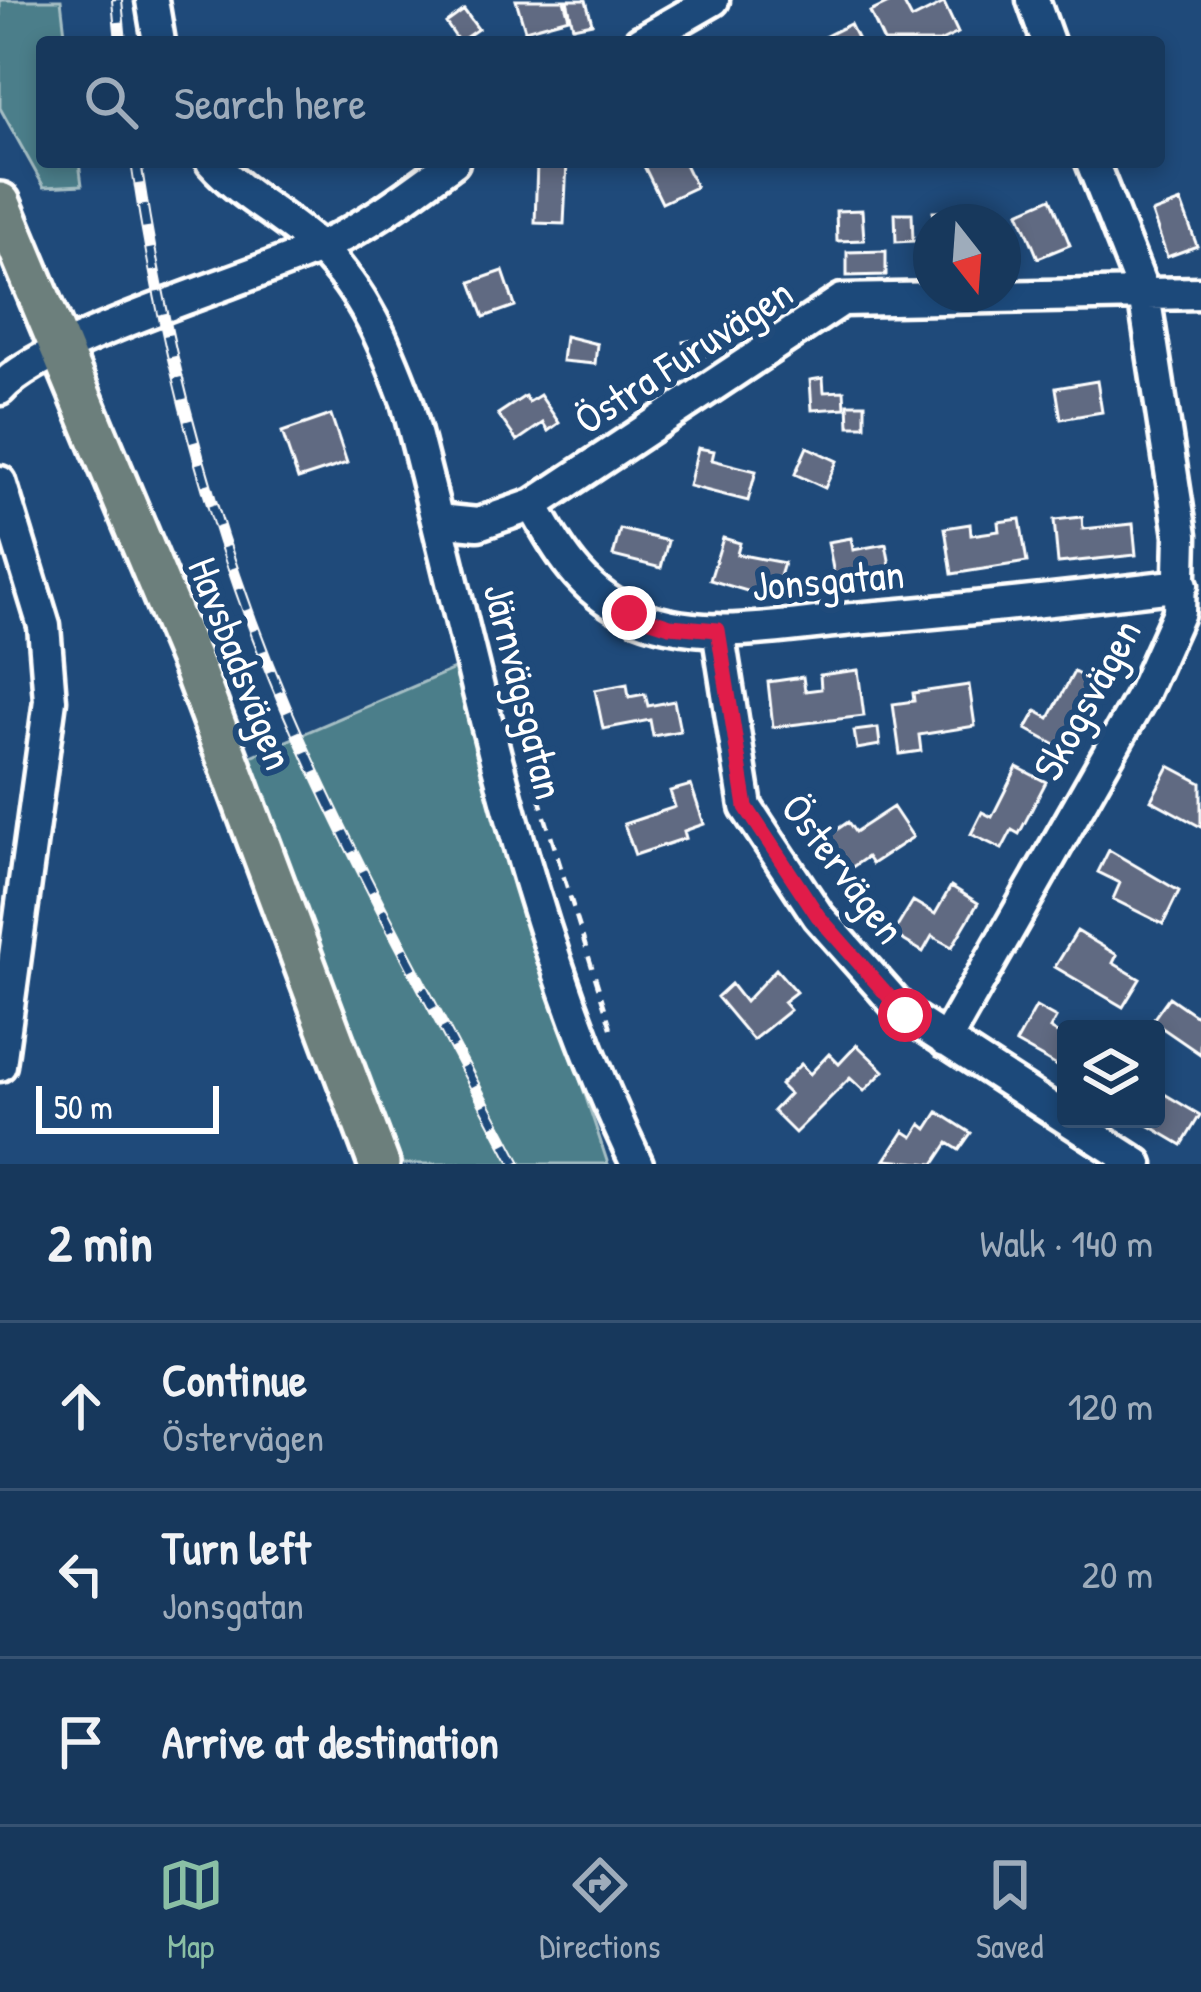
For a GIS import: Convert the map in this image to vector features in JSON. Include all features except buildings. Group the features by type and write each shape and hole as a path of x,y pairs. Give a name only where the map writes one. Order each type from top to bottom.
{"main road":[{"name":"Havsbadsvägen","path":"0,203 257,832 379,1164"}],"street":[{"path":"152,0 158,36"},
{"path":"650,36 713,0"},
{"path":"1033,0 1046,36"},
{"name":"Järnvägsgatan","path":"219,168 319,248 355,287 384,342 407,402 534,895 575,1023 638,1164"},
{"path":"0,388 14,372 63,349 357,230 445,168"},
{"name":"Skogsvägen","path":"945,1041 1141,697 1172,636 1182,585 1180,535 1144,294 1095,168"},
{"name":"Östra Furuvägen","path":"438,520 478,524 533,505 842,300 1201,293"},
{"path":"0,1065 50,700 44,626 2,495"},
{"name":"Jonsgatan","path":"533,505 561,556 601,596 629,613 670,626 718,630 1182,585"},
{"name":"Östervägen","path":"718,630 746,807 818,916 905,1015 1137,1164"}],"path":[{"path":"520,737 619,1049"}],"green space":[{"path":"0,0 61,0 65,36 36,36 36,168 80,168 82,185 44,187 0,108"},
{"path":"454,669 507,858 608,1164 400,1164 249,757"}],"railway":[{"path":"117,0 120,36"},
{"path":"137,168 180,387 246,607 329,802 516,1164"}],"route":[{"path":"629,613 670,626 718,630 733,752 746,807 818,916 905,1015"}]}
